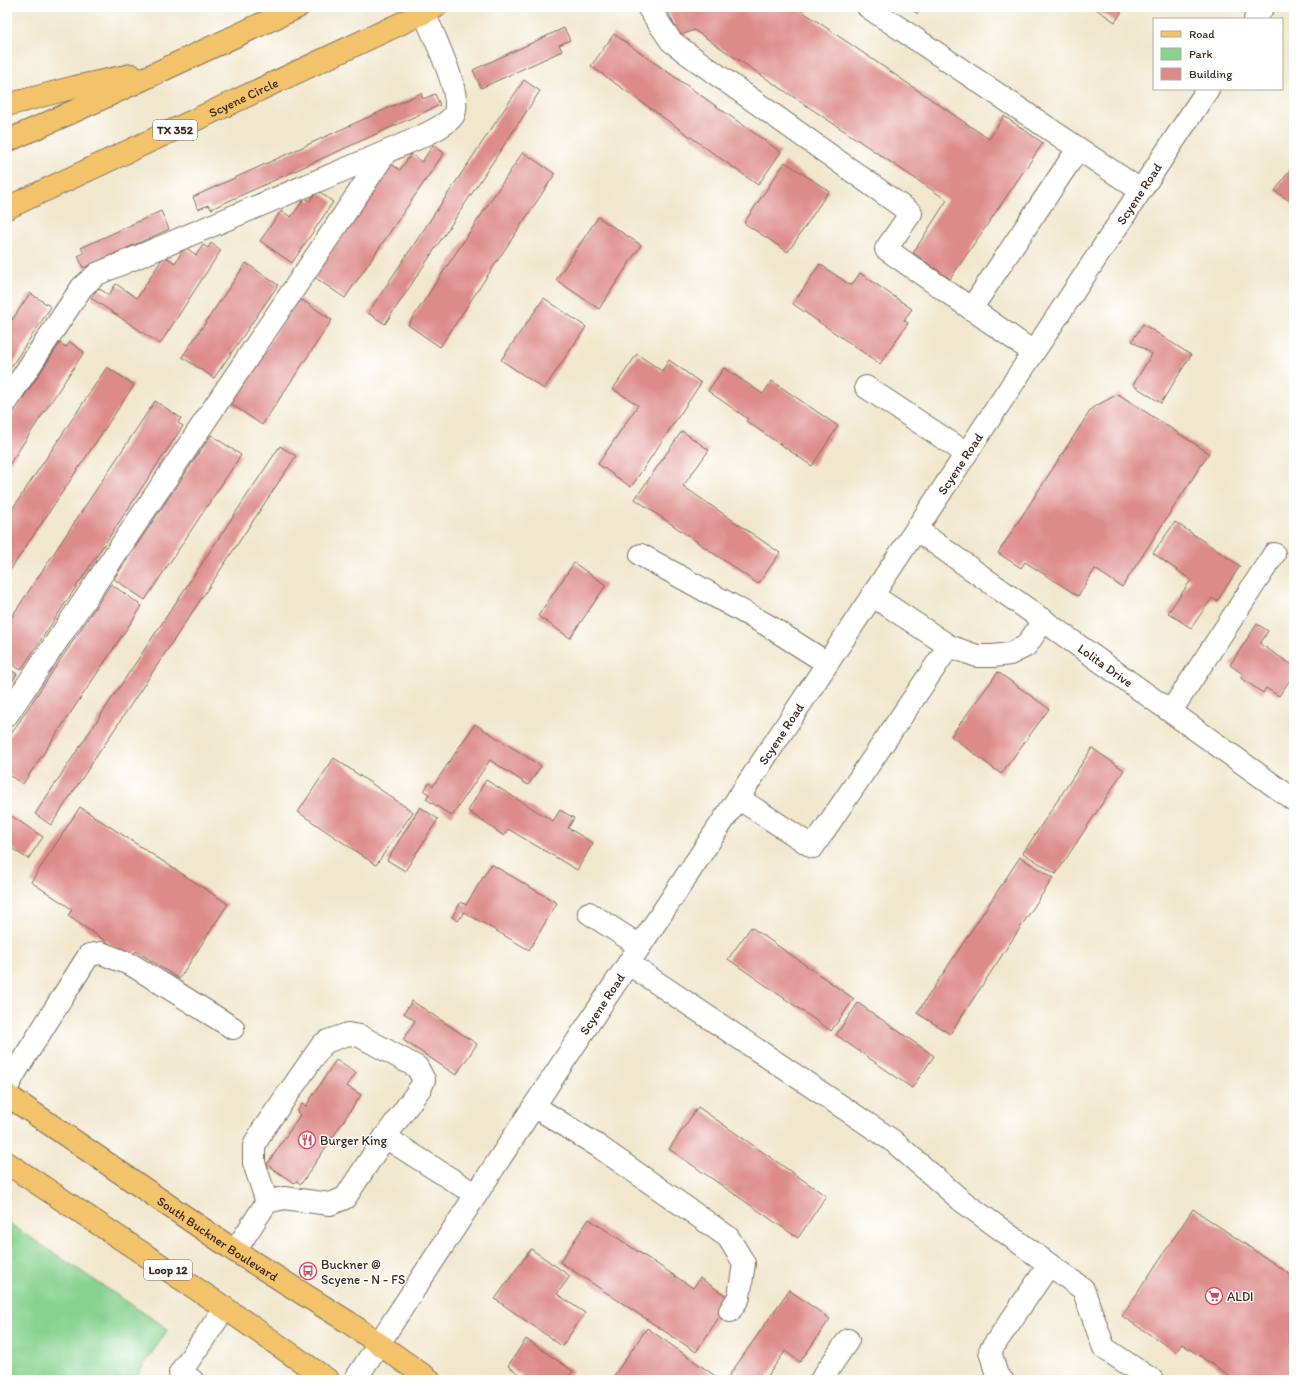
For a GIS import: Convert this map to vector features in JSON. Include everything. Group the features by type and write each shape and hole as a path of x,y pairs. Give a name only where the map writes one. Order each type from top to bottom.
{"main road":[{"path":"7,141 298,7"},
{"name":"Scyene Circle","path":"7,208 428,9"},
{"path":"7,105 75,87 164,69"},
{"name":"South Buckner Boulevard","path":"7,1095 235,1251 348,1322 430,1380"},
{"name":"Loop 12","path":"7,1163 225,1308 328,1380"}],"street":[{"path":"648,7 671,41 911,213 886,249 1033,352"},
{"path":"868,7 1140,190"},
{"path":"1256,18 1263,7"},
{"path":"7,400 82,287 97,274 386,152 442,126 453,115 456,104 451,77 428,9"},
{"name":"Scyene Road","path":"355,1380 534,1106 1207,90"},
{"path":"971,310 1078,149"},
{"path":"7,715 386,152"},
{"path":"866,387 966,453"},
{"name":"Lolita Drive","path":"917,530 1294,800"},
{"path":"1171,711 1274,554"},
{"path":"641,555 768,625 827,663"},
{"path":"872,595 949,646 977,656 1010,654 1026,646 1044,620"},
{"path":"738,798 813,847 949,646"},
{"path":"589,914 635,955 893,1141 962,1201 1083,1289 1104,1348 1152,1380"},
{"path":"7,1088 16,1071 89,956 101,954 132,964 233,1028"},
{"path":"235,1251 267,1202 284,1198 330,1204 345,1198 421,1086 424,1080 417,1067 360,1036 348,1034 328,1041 322,1045 262,1131 254,1146 254,1162 267,1202"},
{"path":"534,1106 598,1146 728,1237 744,1263 739,1297 730,1311"},
{"path":"385,1137 476,1195"},
{"path":"1002,1380 997,1376 990,1351 1049,1265"},
{"path":"192,1380 180,1373 225,1308"},
{"path":"821,1380 848,1340"}],"green space":[{"path":"7,1222 168,1329 134,1380 7,1380"}],"building":[{"path":"666,7 796,7 989,139 1004,116 1043,143 950,279 913,253 947,200 694,30 679,36"},
{"path":"908,7 923,7 918,14"},
{"path":"1093,7 1125,7 1115,22"},
{"path":"564,28 570,40 559,45 562,51 481,88 473,70"},
{"path":"614,34 781,152 758,185 591,66"},
{"path":"524,80 540,91 385,324 368,313"},
{"path":"421,93 423,99 435,94 440,105 211,209 209,205 198,209 193,197"},
{"path":"433,145 444,153 345,298 314,277 390,163 400,170 411,154 422,162"},
{"path":"523,152 555,174 440,347 408,325"},
{"path":"785,162 829,191 788,252 744,223"},
{"path":"1294,164 1294,204 1275,191"},
{"path":"317,190 333,202 292,263 260,241 281,211 291,217 305,198 310,201"},
{"path":"161,211 169,229 83,268 78,256 84,253 81,248"},
{"path":"598,217 641,245 599,309 556,280"},
{"path":"211,243 221,250 160,344 91,298 98,288 109,295 116,284 137,298 164,256 175,263 185,247 196,255 203,245 208,248"},
{"path":"246,263 278,285 214,378 182,357"},
{"path":"820,264 851,286 860,273 912,309 904,320 908,323 880,364 793,304"},
{"path":"30,293 51,307 7,373 7,328"},
{"path":"299,298 332,320 262,425 230,403"},
{"path":"544,298 586,327 544,389 501,360"},
{"path":"1143,324 1191,355 1161,403 1133,385 1152,354 1132,341"},
{"path":"70,342 84,352 7,468 7,422 60,343 66,347"},
{"path":"637,354 662,371 669,360 701,383 631,487 598,464 638,405 613,389"},
{"path":"107,367 134,385 7,575 7,517"},
{"path":"724,368 763,394 772,381 838,426 812,466 746,421 748,419 708,391"},
{"path":"1118,394 1209,453 1122,587 1095,569 1078,596 1025,562 1021,568 998,553 1092,408"},
{"path":"155,401 181,418 178,423 183,426 21,670 7,661 7,624"},
{"path":"682,431 709,450 683,486 780,553 758,584 635,499"},
{"path":"211,435 241,455 145,600 114,579"},
{"path":"280,446 296,456 51,825 35,814"},
{"path":"1175,522 1240,566 1217,601 1212,598 1191,628 1168,613 1191,580 1153,553"},
{"path":"574,563 606,585 570,638 538,616"},
{"path":"111,584 142,606 23,784 7,774 7,740"},
{"path":"1257,624 1268,631 1260,644 1294,666 1294,674 1279,696 1266,688 1263,693 1241,678 1243,674 1230,665"},
{"path":"7,668 17,674 7,690"},
{"path":"998,672 1049,709 1001,774 951,736"},
{"path":"475,724 541,766 528,785 490,760 452,816 426,799 429,794 424,791 429,783 433,786"},
{"path":"1092,748 1124,770 1056,874 1023,853"},
{"path":"334,758 413,812 376,865 298,812"},
{"path":"486,780 553,821 560,810 574,818 568,828 593,843 577,870 508,829 504,836 468,811"},
{"path":"80,807 228,904 179,979 136,951 131,958 68,916 72,909 31,882"},
{"path":"420,807 438,819 405,871 387,860"},
{"path":"7,813 43,837 28,859 7,845"},
{"path":"1020,857 1053,878 950,1034 917,1013"},
{"path":"491,864 557,903 529,950 464,912 458,921 452,917 461,902 466,905"},
{"path":"751,927 854,999 831,1031 728,959"},
{"path":"412,1001 477,1044 456,1075 403,1040 415,1021 404,1013"},
{"path":"858,1003 934,1056 912,1088 836,1035"},
{"name":"Burger King","path":"336,1060 356,1073 347,1086 361,1095 301,1184 296,1181 294,1183 267,1165 300,1115 297,1112 302,1104 306,1106"},
{"path":"698,1107 826,1196 798,1238 669,1149"},
{"name":"ALDI","path":"1193,1209 1294,1277 1294,1380 1236,1380 1182,1344 1176,1352 1122,1316"},
{"path":"589,1219 693,1288 700,1278 731,1299 696,1352 560,1262"},
{"path":"531,1249 570,1276 557,1294 585,1313 562,1346 495,1299"},
{"path":"789,1290 830,1319 800,1362 785,1351 765,1380 726,1380"},
{"path":"647,1328 721,1380 611,1380"},
{"path":"526,1339 573,1371 566,1380 528,1380 508,1366"}],"place":[{"name":"Burger King","path":"307,1140"},
{"name":"Buckner @ Scyene - N - FS","path":"308,1271"},
{"name":"ALDI","path":"1214,1296"}]}
